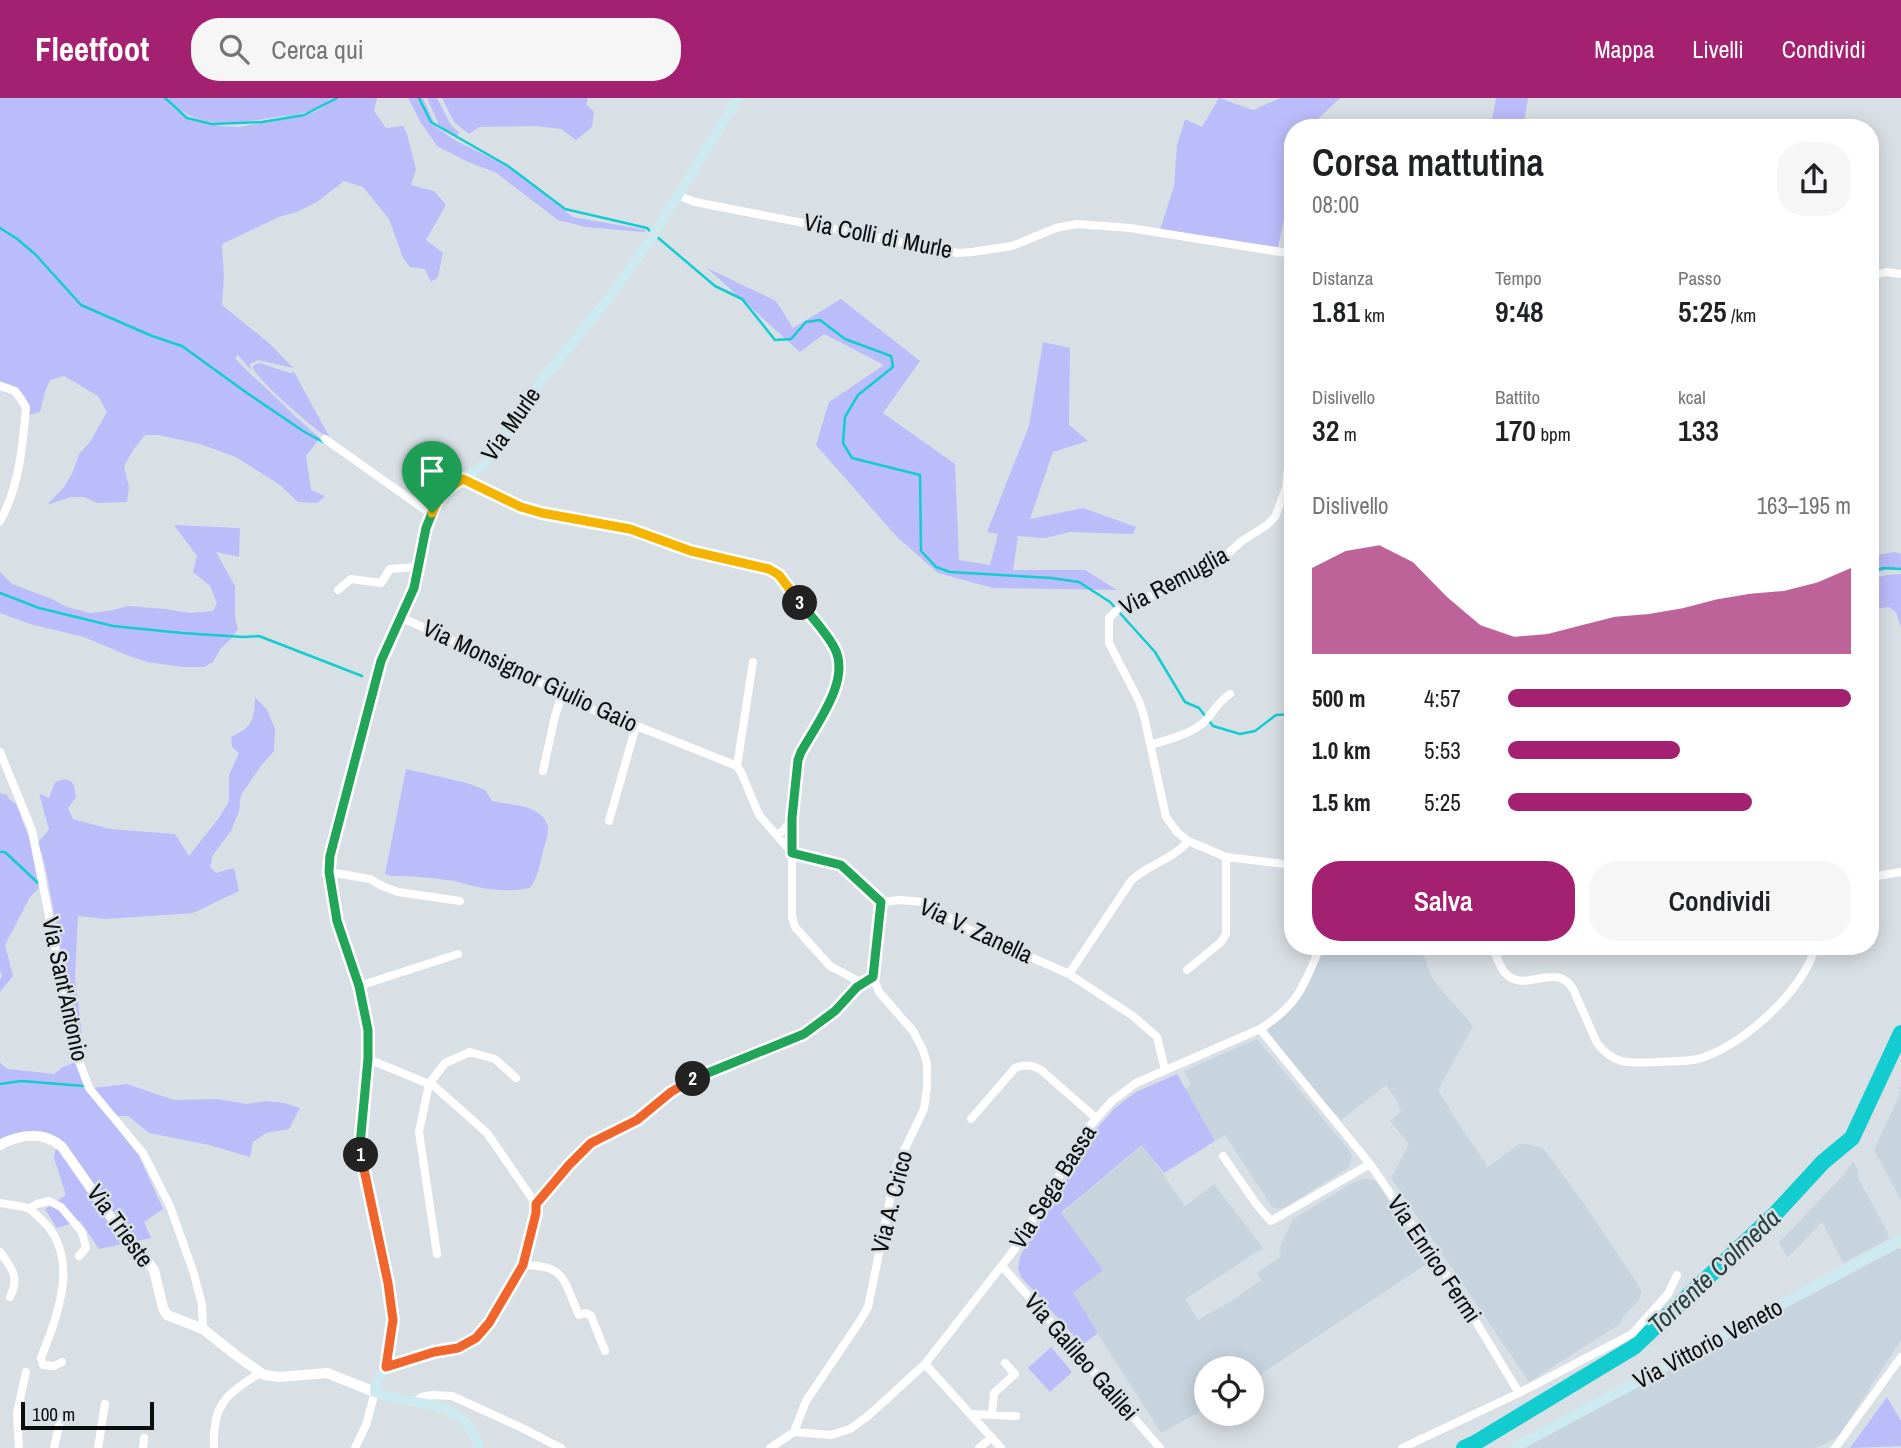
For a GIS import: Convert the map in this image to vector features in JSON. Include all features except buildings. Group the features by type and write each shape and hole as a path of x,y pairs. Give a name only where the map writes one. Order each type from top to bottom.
{"main road":[{"name":"Via Murle","path":"375,1392 376,1383 386,1367 393,1320 388,1283 361,1158 368,1030 359,986 339,928 329,872 332,845 381,661 414,588 426,528 438,498 451,486 483,466 542,380 610,297 654,234 738,98"},
{"name":"Via Vittorio Veneto","path":"1514,1448 1901,1240"},
{"path":"375,1392 399,1400 439,1406 455,1413 471,1429 479,1448"}],"street":[{"name":"Via Colli di Murle","path":"673,204 679,196 695,202 958,253 1012,246 1056,228 1077,224 1130,228 1284,253"},
{"path":"1879,274 1901,274"},
{"path":"0,386 15,391 26,407 22,459 0,521"},
{"path":"325,439 432,513"},
{"path":"463,479 521,507 630,529 691,551 761,566 779,575 827,636 835,648 840,666 839,680 801,752 797,768 792,818 792,917 795,927 830,966 862,984"},
{"name":"Via Remuglia","path":"1284,493 1275,517 1267,525 1226,555 1164,590 1121,606 1112,614 1108,624 1109,643 1139,701 1166,817 1177,832 1188,841 1226,857 1284,864"},
{"path":"338,590 351,579 381,583 390,569 418,567"},
{"name":"Via Monsignor Giulio Gaio","path":"400,617 509,666 609,718 737,766"},
{"path":"536,1204 584,1149 597,1139 637,1120 687,1082 804,1034 873,977 881,902 841,865 792,853 755,807 737,766 753,662"},
{"path":"543,771 562,694"},
{"path":"1151,746 1186,733 1202,723 1220,701 1230,694"},
{"path":"608,821 636,726"},
{"name":"Via Sant'Antonio","path":"0,752 32,830 76,1053 89,1088 143,1153 170,1206 194,1274 202,1305 203,1329"},
{"path":"777,835 792,818"},
{"path":"1069,974 1131,881 1141,872 1168,859 1188,841"},
{"path":"1188,970 1221,942 1226,934 1226,857"},
{"path":"329,872 370,879 398,891 460,901"},
{"path":"1879,876 1901,872"},
{"name":"Via V. Zanella","path":"881,902 900,900 931,905 963,927 1069,974 1133,1016 1157,1037 1165,1070"},
{"path":"359,986 458,954"},
{"name":"Via Sega Bassa","path":"794,1432 831,1435 850,1429 925,1364 1014,1250 1081,1138 1112,1101 1129,1087 1260,1029 1297,997 1317,955"},
{"path":"1496,955 1503,970 1513,978 1524,981 1557,976 1569,981 1601,1049 1613,1058 1632,1063 1695,1059 1718,1051 1749,1031 1786,998 1804,974 1812,955"},
{"name":"Via A. Crico","path":"794,1432 806,1401 868,1307 897,1165 926,1100 927,1064 923,1050 913,1031 879,992 873,977"},
{"name":"Via Enrico Fermi","path":"1260,1029 1370,1164 1458,1292 1520,1393"},
{"path":"437,1254 419,1132 429,1084 444,1063 470,1052 495,1059 516,1078"},
{"path":"368,1059 434,1086 487,1133 536,1204 523,1265 489,1323 476,1338 458,1348 434,1352 386,1367"},
{"path":"971,1119 1015,1068 1024,1066 1041,1070 1096,1118"},
{"name":"Via Trieste","path":"0,1145 11,1139 31,1136 52,1140 62,1147 113,1220 154,1270 167,1315 203,1329 260,1373"},
{"path":"1223,1156 1271,1222 1370,1164"},
{"path":"29,1208 49,1201 61,1207 82,1232 86,1248 79,1256"},
{"path":"0,1203 29,1208 52,1231 63,1259 62,1297 41,1358 43,1365 54,1366 62,1362"},
{"path":"0,1252 15,1275 15,1288 10,1297"},
{"path":"523,1265 547,1266 559,1273 579,1315 586,1313 591,1316 605,1350"},
{"name":"Via Galileo Galilei","path":"1002,1266 1160,1448"},
{"path":"1402,1448 1520,1393 1632,1334 1668,1294 1677,1275"},
{"path":"1835,1448 1901,1357"},
{"path":"992,1414 994,1393 1015,1374 1005,1363"},
{"path":"925,1364 1001,1448"},
{"path":"19,1448 17,1413 26,1372"},
{"path":"214,1448 214,1422 218,1410 228,1396 260,1373 271,1377 327,1373 375,1392 366,1425 355,1448"},
{"path":"414,1402 432,1395 452,1396 561,1448"},
{"path":"98,1448 106,1404"},
{"path":"970,1414 1016,1416"},
{"path":"54,1448 60,1421"},
{"path":"770,1448 794,1432"},
{"path":"979,1448 992,1437"}],"shaded area":[{"path":"0,98 164,98 187,118 239,127 315,112 337,98 377,98 374,111 386,128 403,126 416,169 411,185 434,191 446,205 426,240 443,253 438,277 431,282 425,269 410,267 403,258 389,219 363,187 344,181 317,202 222,244 222,305 270,344 293,368 258,360 250,364 251,370 238,355 235,358 320,438 306,456 311,490 325,496 317,503 298,502 280,485 236,457 200,444 145,435 124,466 129,487 127,502 97,503 84,497 71,497 47,505 64,487 79,454 90,442 107,412 98,396 64,376 50,380 40,412 30,415 22,392 0,381"},
{"path":"167,98 332,98 316,109 303,113 229,123 202,120 178,108"},
{"path":"408,98 423,98 436,127 456,141 498,161 573,217 646,230 586,227 558,220 495,172 437,146"},
{"path":"427,98 437,98 451,125 459,132 457,138 439,125"},
{"path":"442,98 588,98 586,104 594,112 592,127 576,140 561,129 536,126 479,127 469,134 454,122"},
{"path":"1219,98 1253,110 1281,98 1340,98 1318,119 1284,119 1284,219 1278,247 1160,230 1174,186 1177,145 1185,119 1202,127"},
{"path":"1496,98 1528,98 1524,119 1492,119"},
{"path":"707,268 776,301 793,328 841,299 920,361 883,413 955,464 959,560 990,565 998,534 987,532 1029,426 1043,342 1070,348 1069,425 1088,441 1053,452 1030,519 1083,508 1136,527 1133,534 1070,532 1045,538 1018,536 1013,570 1085,570 1117,590 993,588 938,573 897,537 816,445 829,402 884,365 824,334 800,352"},
{"path":"260,363 294,372 330,438 301,417 265,383 253,368"},
{"path":"174,525 240,528 239,557 216,552 235,586 235,618 238,629 213,662 204,667 147,662 84,637 30,624 0,613 0,572 12,584 67,607 90,613 129,606 190,613 213,611 217,603 210,586 193,572 197,556"},
{"path":"1895,552 1901,554 1901,570 1879,572 1879,555"},
{"path":"1901,574 1901,628 1896,612 1889,607 1879,608 1879,577"},
{"path":"255,697 267,710 275,729 274,751 241,795 239,811 231,831 213,855 210,867 216,873 234,868 239,891 193,913 106,919 78,916 75,977 82,1034 78,1043 45,865 38,842 49,830 39,793 49,798 55,782 71,781 76,797 68,808 73,819 110,829 175,834 189,856 229,801 229,775 239,753 232,747 231,737 244,730 251,722"},
{"path":"406,769 467,783 485,790 492,801 531,809 543,817 548,834 530,888 494,890 443,879 385,874"},
{"path":"0,793 7,795 16,804 29,838 39,888 30,897 5,945 13,976 0,992 2,976"},
{"path":"1319,955 1423,955 1435,982 1473,1026 1438,1090 1487,1168 1520,1143 1543,1148 1583,1202 1642,1293 1620,1324 1529,1382 1391,1178 1409,1144 1390,1121 1401,1112 1399,1104 1386,1085 1341,1120 1269,1033 1268,1027 1294,1005 1306,989"},
{"path":"1257,1039 1352,1157 1348,1168 1284,1208 1277,1209 1272,1207 1225,1135 1215,1141 1185,1089 1191,1084 1184,1071"},
{"path":"0,1062 8,1069 54,1074 76,1062 88,1091 139,1156 163,1209 144,1222 151,1238 99,1249 80,1221 57,1228 45,1209 66,1195 54,1158 57,1141 28,1132 0,1139"},
{"path":"1177,1074 1215,1141 1164,1173 1142,1145 1061,1213 1103,1270 1073,1293 1098,1333 1082,1345 1021,1277 1018,1269 1020,1256 1098,1127 1115,1108 1136,1092"},
{"path":"127,1084 174,1100 217,1099 247,1104 266,1101 300,1108 289,1129 266,1133 253,1142 250,1157 209,1145 149,1133 128,1116 116,1116 93,1088"},
{"path":"1901,1090 1901,1200 1874,1150"},
{"path":"1143,1145 1185,1206 1214,1184 1263,1248 1185,1299 1198,1320 1261,1280 1257,1273 1281,1256 1279,1249 1293,1219 1354,1182 1366,1178 1377,1182 1427,1264 1264,1372 1264,1356 1194,1356 1194,1415 1161,1433 1072,1293 1061,1214"},
{"path":"1853,1161 1859,1173 1857,1176 1889,1239 1843,1263 1822,1222 1787,1258 1779,1242 1842,1177"},
{"path":"1899,1248 1901,1340 1838,1437 1816,1448 1523,1448"},
{"path":"1051,1347 1072,1372 1050,1392 1028,1368"},
{"path":"1887,1397 1901,1421 1901,1446 1850,1448"}],"waterway":[{"path":"165,98 187,118 212,124 262,122 304,115 337,98"},
{"path":"419,98 431,122 508,166 565,209 647,228 651,232"},
{"path":"0,228 36,255 81,305 182,346 247,393 323,442"},
{"path":"656,236 715,286 742,299 775,340 791,339 806,322 820,320 845,339 891,356 893,367 858,395 845,417 843,443 852,458 920,475 921,551 936,567 950,572 1079,582 1110,602 1155,652 1185,702 1199,708 1213,726 1240,734 1255,731 1276,715 1284,715"},
{"path":"1879,569 1901,569"},
{"path":"0,593 39,608 113,626 182,633 259,636 362,676"},
{"path":"0,852 5,852 38,883"},
{"name":"Torrente Colmeda","path":"1464,1448 1634,1347 1776,1213 1823,1162 1852,1138 1901,1033"},
{"path":"0,1084 21,1081 84,1086"}],"route":[{"path":"463,479 521,507 630,529 691,551 761,566 779,575 827,636 835,648 840,666 839,680 798,760 792,818 792,853 841,865 881,902 873,977 857,987 835,1011 804,1034 687,1082 637,1120 591,1143 536,1204 523,1265 489,1323 476,1338 458,1348 434,1352 386,1367 393,1320 360,1145 368,1030 359,986 337,921 329,863 381,661 414,588 426,528 432,513 438,498 463,479"}]}
